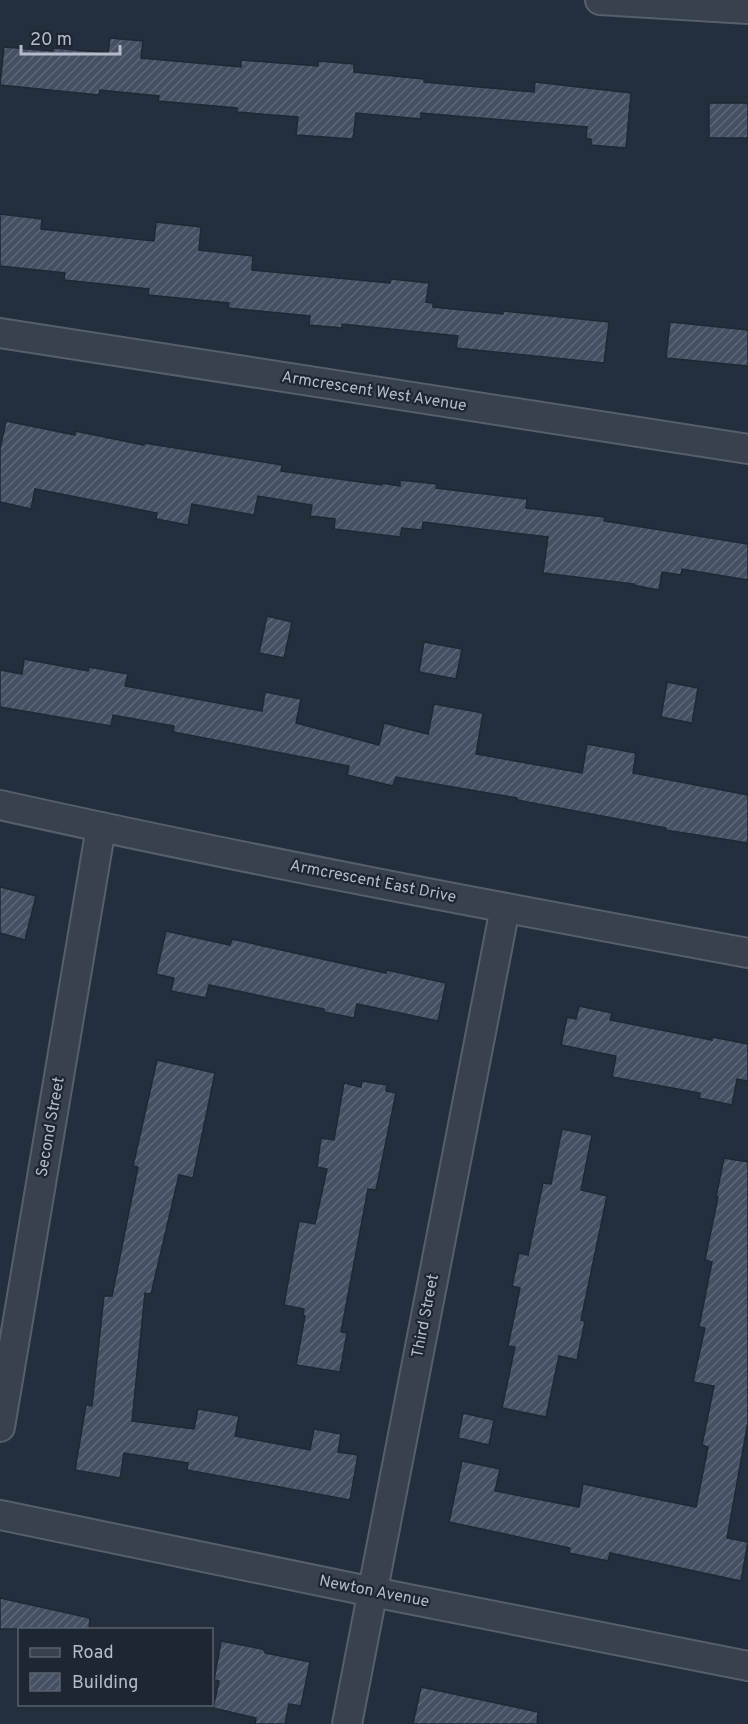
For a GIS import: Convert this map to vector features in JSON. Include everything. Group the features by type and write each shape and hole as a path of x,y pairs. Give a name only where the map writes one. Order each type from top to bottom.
{"street":[{"path":"600,0 748,9"},
{"name":"Armcrescent West Avenue","path":"0,333 748,450"},
{"name":"Armcrescent East Drive","path":"0,805 505,908 748,953"},
{"name":"Second Street","path":"0,1426 101,827"},
{"name":"Third Street","path":"347,1724 505,908"},
{"name":"Newton Avenue","path":"0,1515 748,1666"}],"building":[{"path":"110,38 143,41 141,58 241,67 241,60 318,66 318,61 354,64 354,72 424,79 424,82 534,92 535,82 631,93 626,148 591,145 591,139 586,139 587,127 421,113 421,119 356,113 353,139 296,135 298,117 237,112 237,108 158,101 159,96 100,90 99,95 0,85 4,47 53,51 53,48 108,53"},
{"path":"709,103 748,103 748,138 709,138"},
{"path":"0,214 42,219 41,229 154,241 156,222 201,227 199,250 253,256 252,270 390,283 391,279 429,283 426,302 433,303 433,307 503,314 503,311 609,322 604,363 456,348 458,336 342,324 342,328 309,325 310,316 228,308 229,303 148,295 149,289 64,280 65,273 0,266"},
{"path":"670,322 748,330 748,366 666,358"},
{"path":"6,421 75,435 75,431 144,445 144,443 282,465 281,471 382,485 382,483 400,486 400,480 437,484 436,488 527,499 526,508 605,517 604,521 748,544 748,580 682,569 681,575 662,572 659,590 634,584 543,573 548,537 423,522 422,530 402,528 400,537 334,529 335,519 310,516 312,505 258,496 254,515 192,504 188,525 156,519 157,513 35,489 31,509 0,502 0,449"},
{"path":"267,616 292,622 284,658 259,653"},
{"path":"424,642 462,649 456,679 419,672"},
{"path":"24,659 88,671 89,667 128,674 125,686 262,711 265,692 301,699 296,723 379,745 384,723 428,734 434,704 483,713 476,754 582,773 587,744 636,753 633,773 748,795 748,843 665,830 666,828 517,800 517,798 396,777 393,786 347,775 349,766 173,732 174,726 113,715 111,726 0,707 0,670 22,674"},
{"path":"667,682 698,688 692,723 661,717"},
{"path":"0,887 36,896 25,940 0,933"},
{"path":"166,931 230,945 232,939 386,973 387,970 446,983 438,1021 357,1004 354,1018 324,1012 324,1009 209,985 206,998 171,991 174,978 156,974"},
{"path":"579,1006 612,1013 610,1020 712,1040 712,1037 748,1044 748,1081 737,1079 732,1105 699,1098 700,1093 612,1077 616,1056 561,1045 567,1017 576,1019"},
{"path":"157,1060 215,1073 193,1178 179,1175 151,1294 145,1293 132,1421 194,1429 198,1409 239,1416 235,1436 310,1450 314,1429 341,1434 338,1452 358,1455 350,1500 187,1470 188,1463 124,1453 120,1478 75,1470 86,1405 92,1406 104,1296 112,1296 138,1167 133,1166"},
{"path":"362,1081 387,1085 386,1091 396,1093 376,1190 368,1189 341,1332 347,1333 340,1372 296,1365 305,1316 303,1315 304,1309 284,1305 299,1221 315,1224 327,1169 317,1167 321,1138 334,1140 344,1083 361,1087"},
{"path":"562,1129 592,1135 581,1190 607,1196 581,1320 585,1321 577,1360 559,1356 546,1417 502,1408 515,1347 508,1346 520,1288 512,1286 519,1253 528,1255 543,1183 551,1184"},
{"path":"724,1158 748,1162 748,1422 727,1538 748,1542 741,1581 610,1553 608,1561 569,1553 570,1548 449,1522 462,1461 500,1469 495,1491 579,1507 583,1484 696,1507 708,1447 702,1445 714,1386 693,1382 705,1328 699,1327 712,1262 705,1260"},
{"path":"463,1413 494,1420 489,1445 458,1438"},
{"path":"0,1598 90,1618 89,1628 0,1629"},
{"path":"221,1641 310,1662 301,1706 289,1704 285,1724 255,1724 256,1718 213,1708 219,1681 214,1680"},
{"path":"421,1687 538,1712 537,1724 413,1724"}]}
